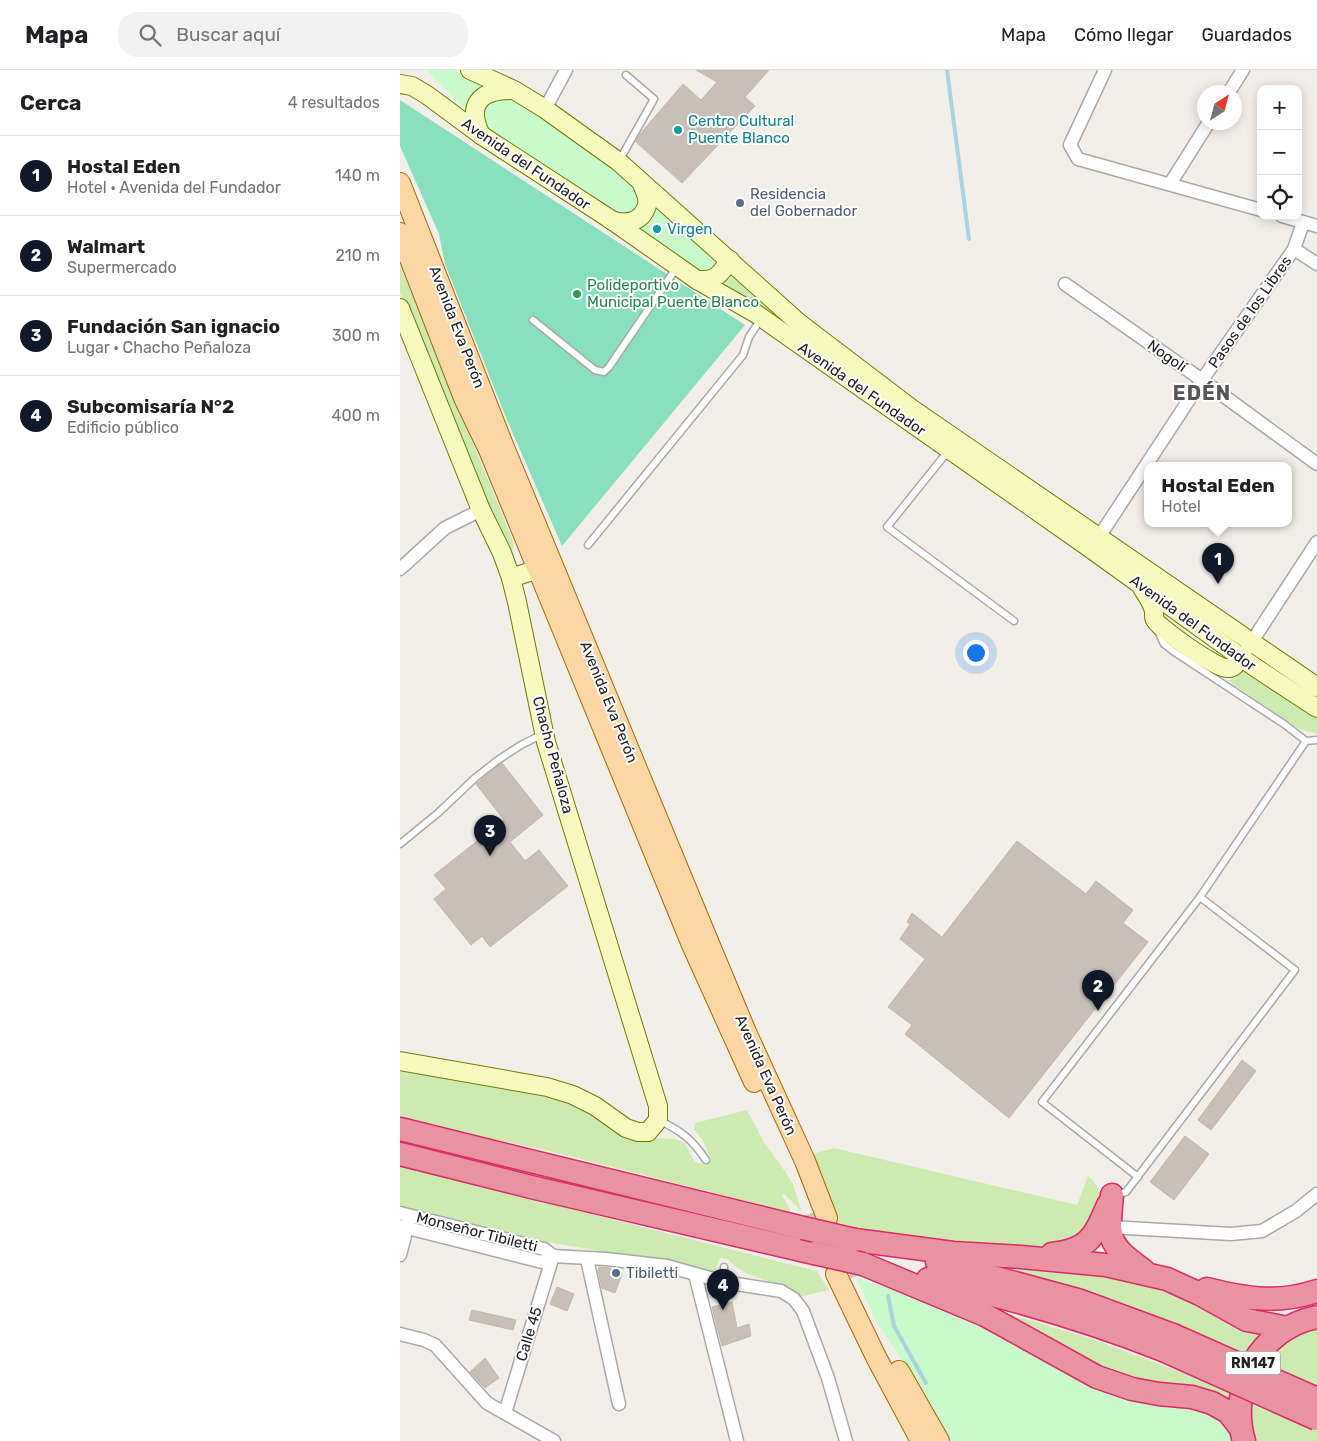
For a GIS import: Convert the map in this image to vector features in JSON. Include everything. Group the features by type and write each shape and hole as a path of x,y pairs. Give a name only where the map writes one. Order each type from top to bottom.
{"highway":[{"path":"400,1129 814,1220 855,1240 1069,1298 1145,1324 1168,1343 1317,1419"},
{"path":"400,1154 531,1187 814,1253 850,1272 985,1314 1098,1377 1132,1389 1159,1394 1192,1396 1212,1403 1228,1412 1242,1433"},
{"path":"1112,1196 1110,1227 1113,1243 1118,1252 1144,1270 1200,1294 1238,1316 1257,1323 1288,1328"},
{"path":"1022,1257 1066,1253 1078,1248 1095,1234 1112,1196"},
{"path":"855,1240 953,1253 1106,1265 1230,1295 1260,1299 1286,1299 1317,1291"},
{"path":"850,1272 951,1284 1014,1301 1084,1322 1168,1343 1317,1399"},
{"name":"RN147","path":"1242,1433 1240,1397 1249,1370 1265,1346 1288,1328 1316,1317"}],"main road":[{"name":"Avenida del Fundador","path":"470,70 514,90 545,109 619,162 799,323 912,409 1095,543 1140,584 1241,658 1317,708"},
{"name":"Avenida del Fundador","path":"400,84 412,86 427,95 481,135 610,219 697,280 762,318 949,450 1317,687"},
{"path":"481,135 474,115 476,105 481,99 497,90 514,90"},
{"path":"610,219 621,224 638,218 648,204 641,182"},
{"name":"Avenida Eva Perón","path":"400,183 503,445 708,942 746,1032 805,1161 814,1220"},
{"name":"Avenida Eva Perón","path":"400,233 464,398 489,450 692,946 732,1036 793,1164 814,1220"},
{"path":"697,280 716,278 730,260"},
{"name":"Chacho Peñaloza","path":"400,308 481,510 502,553 510,578 517,602 544,733 658,1106 658,1120"},
{"path":"510,578 538,569"},
{"path":"1140,584 1153,608 1155,620 1174,636 1219,667 1227,669 1232,667 1241,658"},
{"path":"400,1061 547,1087 572,1095 595,1106 626,1128 638,1132 648,1132 658,1120"},
{"path":"850,1272 876,1357 921,1441"},
{"path":"850,1272 874,1326 939,1441"}],"street":[{"path":"545,109 566,70"},
{"path":"1104,70 1070,145 1078,159 1257,209"},
{"path":"1233,85 1243,70"},
{"path":"1170,184 1205,130"},
{"path":"1296,220 1317,226"},
{"name":"Pasos de los Libres","path":"1148,462 1202,380 1294,249 1303,222"},
{"path":"1294,249 1317,264"},
{"name":"Nogolí","path":"1065,284 1202,380 1317,464"},
{"name":"Pasos de los Libres","path":"1095,543 1144,468"},
{"path":"400,569 445,528 481,510"},
{"path":"1241,658 1317,542"},
{"path":"1110,1227 1231,1234 1262,1231 1296,1211 1317,1194"},
{"path":"400,1255 405,1214"},
{"name":"Monseñor Tibiletti","path":"405,1214 544,1249 553,1256 606,1259 667,1266 724,1282 781,1291 794,1299 803,1311 828,1378 846,1441"},
{"name":"Monseñor Tibiletti","path":"404,1227 542,1262 553,1256"},
{"name":"Calle 45","path":"504,1413 553,1256"},
{"path":"587,1259 618,1404"},
{"path":"694,1274 736,1441"},
{"path":"400,1334 435,1345 487,1403 554,1441"}],"lane":[{"path":"619,162 654,99 626,75"},
{"path":"532,320 595,370 604,372 678,266"},
{"path":"588,545 743,355 749,337 762,318"},
{"path":"949,450 887,528 1014,621"},
{"path":"1155,620 1164,644 1284,724 1306,741 1317,740"},
{"path":"400,844 498,760 544,733"},
{"path":"1138,1177 1042,1102 1200,897 1306,741"},
{"path":"1112,1196 1126,1192 1295,970 1200,897"},
{"path":"658,1120 682,1132 696,1145 706,1160"},
{"path":"724,1267 724,1282"}],"green space":[{"path":"427,70 453,70 492,87 470,114"},
{"path":"506,94 555,124 636,185 641,204 634,213 618,216 485,126 480,117 484,102"},
{"name":"Polideportivo Municipal Puente Blanco","path":"400,100 745,325 562,546 507,420 445,264 439,234 400,146"},
{"path":"651,199 714,259 716,265 714,273 700,275 632,227"},
{"path":"400,265 512,539 514,546 511,552 508,553 451,423 400,293"},
{"path":"729,269 786,323 717,284"},
{"path":"1243,668 1317,718 1317,733 1296,727 1227,680 1235,679"},
{"path":"400,1067 559,1100 579,1107 631,1137 676,1139 685,1144 695,1162 704,1164 711,1159 702,1139 694,1129 695,1123 747,1110 765,1144 793,1184 802,1212 784,1194 782,1195 791,1212 541,1149 438,1128 400,1117"},
{"path":"400,1136 534,1174 649,1202 647,1210 400,1149"},
{"path":"834,1148 1077,1205 1088,1176 1093,1180 1105,1203 1093,1230 1065,1246 997,1247 883,1233 835,1222 829,1194 813,1158 816,1153"},
{"path":"400,1166 817,1271 829,1290 799,1297 778,1285 744,1272 728,1259 720,1258 715,1270 709,1274 611,1253 535,1240 400,1207"},
{"path":"1009,1261 1124,1273 1265,1332 1230,1407 1127,1383 995,1310 1090,1338 1183,1373 1200,1335 992,1268"},
{"path":"856,1278 925,1299 1171,1403 1224,1415 1234,1441 946,1441 909,1371 878,1324"},
{"path":"1317,1325 1317,1441 1256,1441 1250,1410 1256,1380 1262,1366 1282,1342 1295,1333"}],"building":[{"path":"696,70 769,70 745,97 755,106 682,183 636,142 640,134 683,84 701,100 717,82"},
{"path":"502,763 543,815 510,842 525,861 539,850 568,886 490,947 482,936 471,945 434,899 446,889 434,875 504,820 476,784"},
{"path":"1017,841 1086,894 1096,881 1133,910 1123,923 1148,942 1009,1118 905,1034 912,1025 888,1007 925,959 900,939 910,924 907,922 912,913 942,937"},
{"path":"1242,1060 1256,1071 1211,1130 1198,1120"},
{"path":"1185,1136 1209,1154 1174,1200 1150,1182"},
{"path":"599,1267 609,1268 622,1274 615,1293 602,1288"},
{"path":"557,1287 574,1294 567,1311 550,1304"},
{"path":"732,1302 737,1328 749,1324 751,1336 722,1346 712,1307"},
{"path":"472,1310 516,1320 513,1330 469,1320"},
{"path":"485,1358 499,1378 485,1388 470,1372"}],"waterway":[{"path":"947,70 969,239"},
{"path":"888,1296 894,1326 926,1383"}],"tunnel":[{"path":"812,1213 824,1244"},
{"path":"839,1247 851,1278"}],"place":[{"name":"Centro Cultural Puente Blanco","path":"678,130"},
{"name":"Residencia del Gobernador","path":"740,203"},
{"name":"Virgen","path":"657,229"},
{"name":"Polideportivo Municipal Puente Blanco","path":"577,294"},
{"name":"Hostal Eden","path":"1218,584"},
{"name":"Fundación San ignacio","path":"490,856"},
{"name":"Walmart","path":"1098,1011"},
{"name":"Tibiletti","path":"616,1273"},
{"name":"Subcomisaría N°2","path":"723,1310"}],"district":[{"name":"EDÉN","path":"1202,393"}]}
